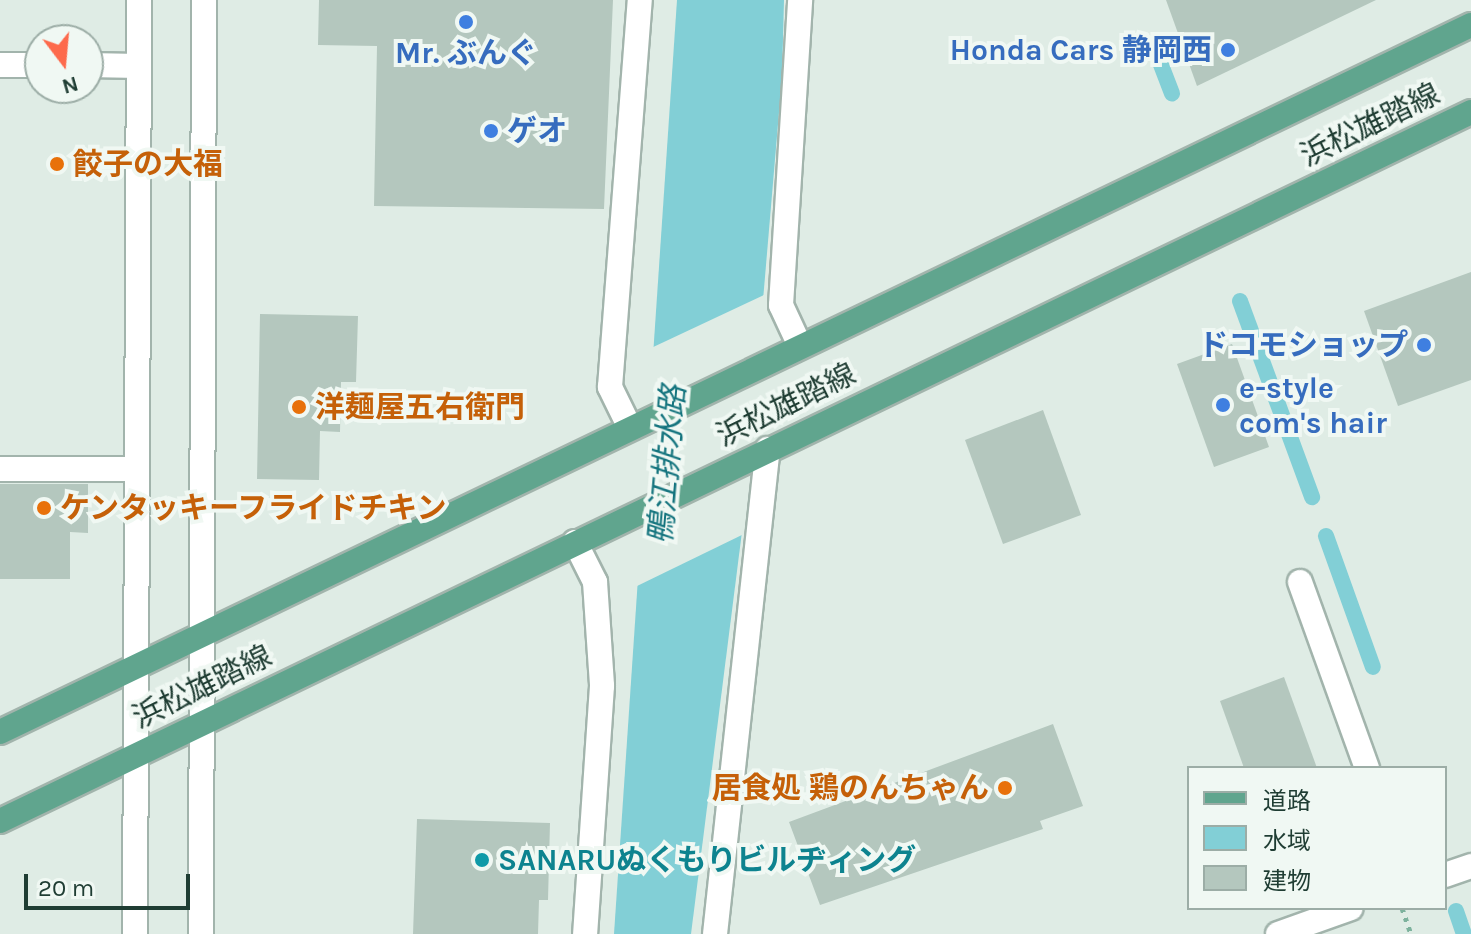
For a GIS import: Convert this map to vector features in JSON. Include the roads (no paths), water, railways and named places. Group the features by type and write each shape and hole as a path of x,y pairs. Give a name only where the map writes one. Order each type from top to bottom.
{"main road":[{"name":"浜松雄踏線","path":"0,732 1471,25"},
{"name":"浜松雄踏線","path":"0,821 1471,112"}],"street":[{"path":"135,934 139,0"},
{"path":"201,934 204,0"},
{"path":"633,426 610,387 640,0"},
{"path":"800,0 781,305 800,346"},
{"path":"0,65 24,65"},
{"path":"104,65 139,66"},
{"path":"715,934 762,452"},
{"path":"0,469 137,469"},
{"path":"575,542 595,582 602,692 585,934"},
{"path":"1300,582 1366,766"},
{"path":"1447,874 1471,866"},
{"path":"1278,934 1345,910"}],"water":[{"name":"鴨江排水路","path":"677,0 784,0 782,77 746,500 691,934 614,934"}],"waterway":[{"path":"1158,57 1172,93"},
{"path":"1240,301 1312,497"},
{"path":"1326,536 1373,667"},
{"path":"1456,911 1464,934"}],"place":[{"name":"Mr. ぶんぐ","path":"466,22"},
{"name":"Honda Cars 静岡西","path":"1228,50"},
{"name":"ゲオ","path":"491,131"},
{"name":"餃子の大福","path":"57,164"},
{"name":"ドコモショップ","path":"1424,345"},
{"name":"e-style com's hair","path":"1223,405"},
{"name":"洋麺屋五右衛門","path":"299,407"},
{"name":"ケンタッキーフライドチキン","path":"44,508"},
{"name":"居食処 鶏のんちゃん","path":"1005,788"},
{"name":"SANARUぬくもりビルヂィング","path":"482,860"}]}
